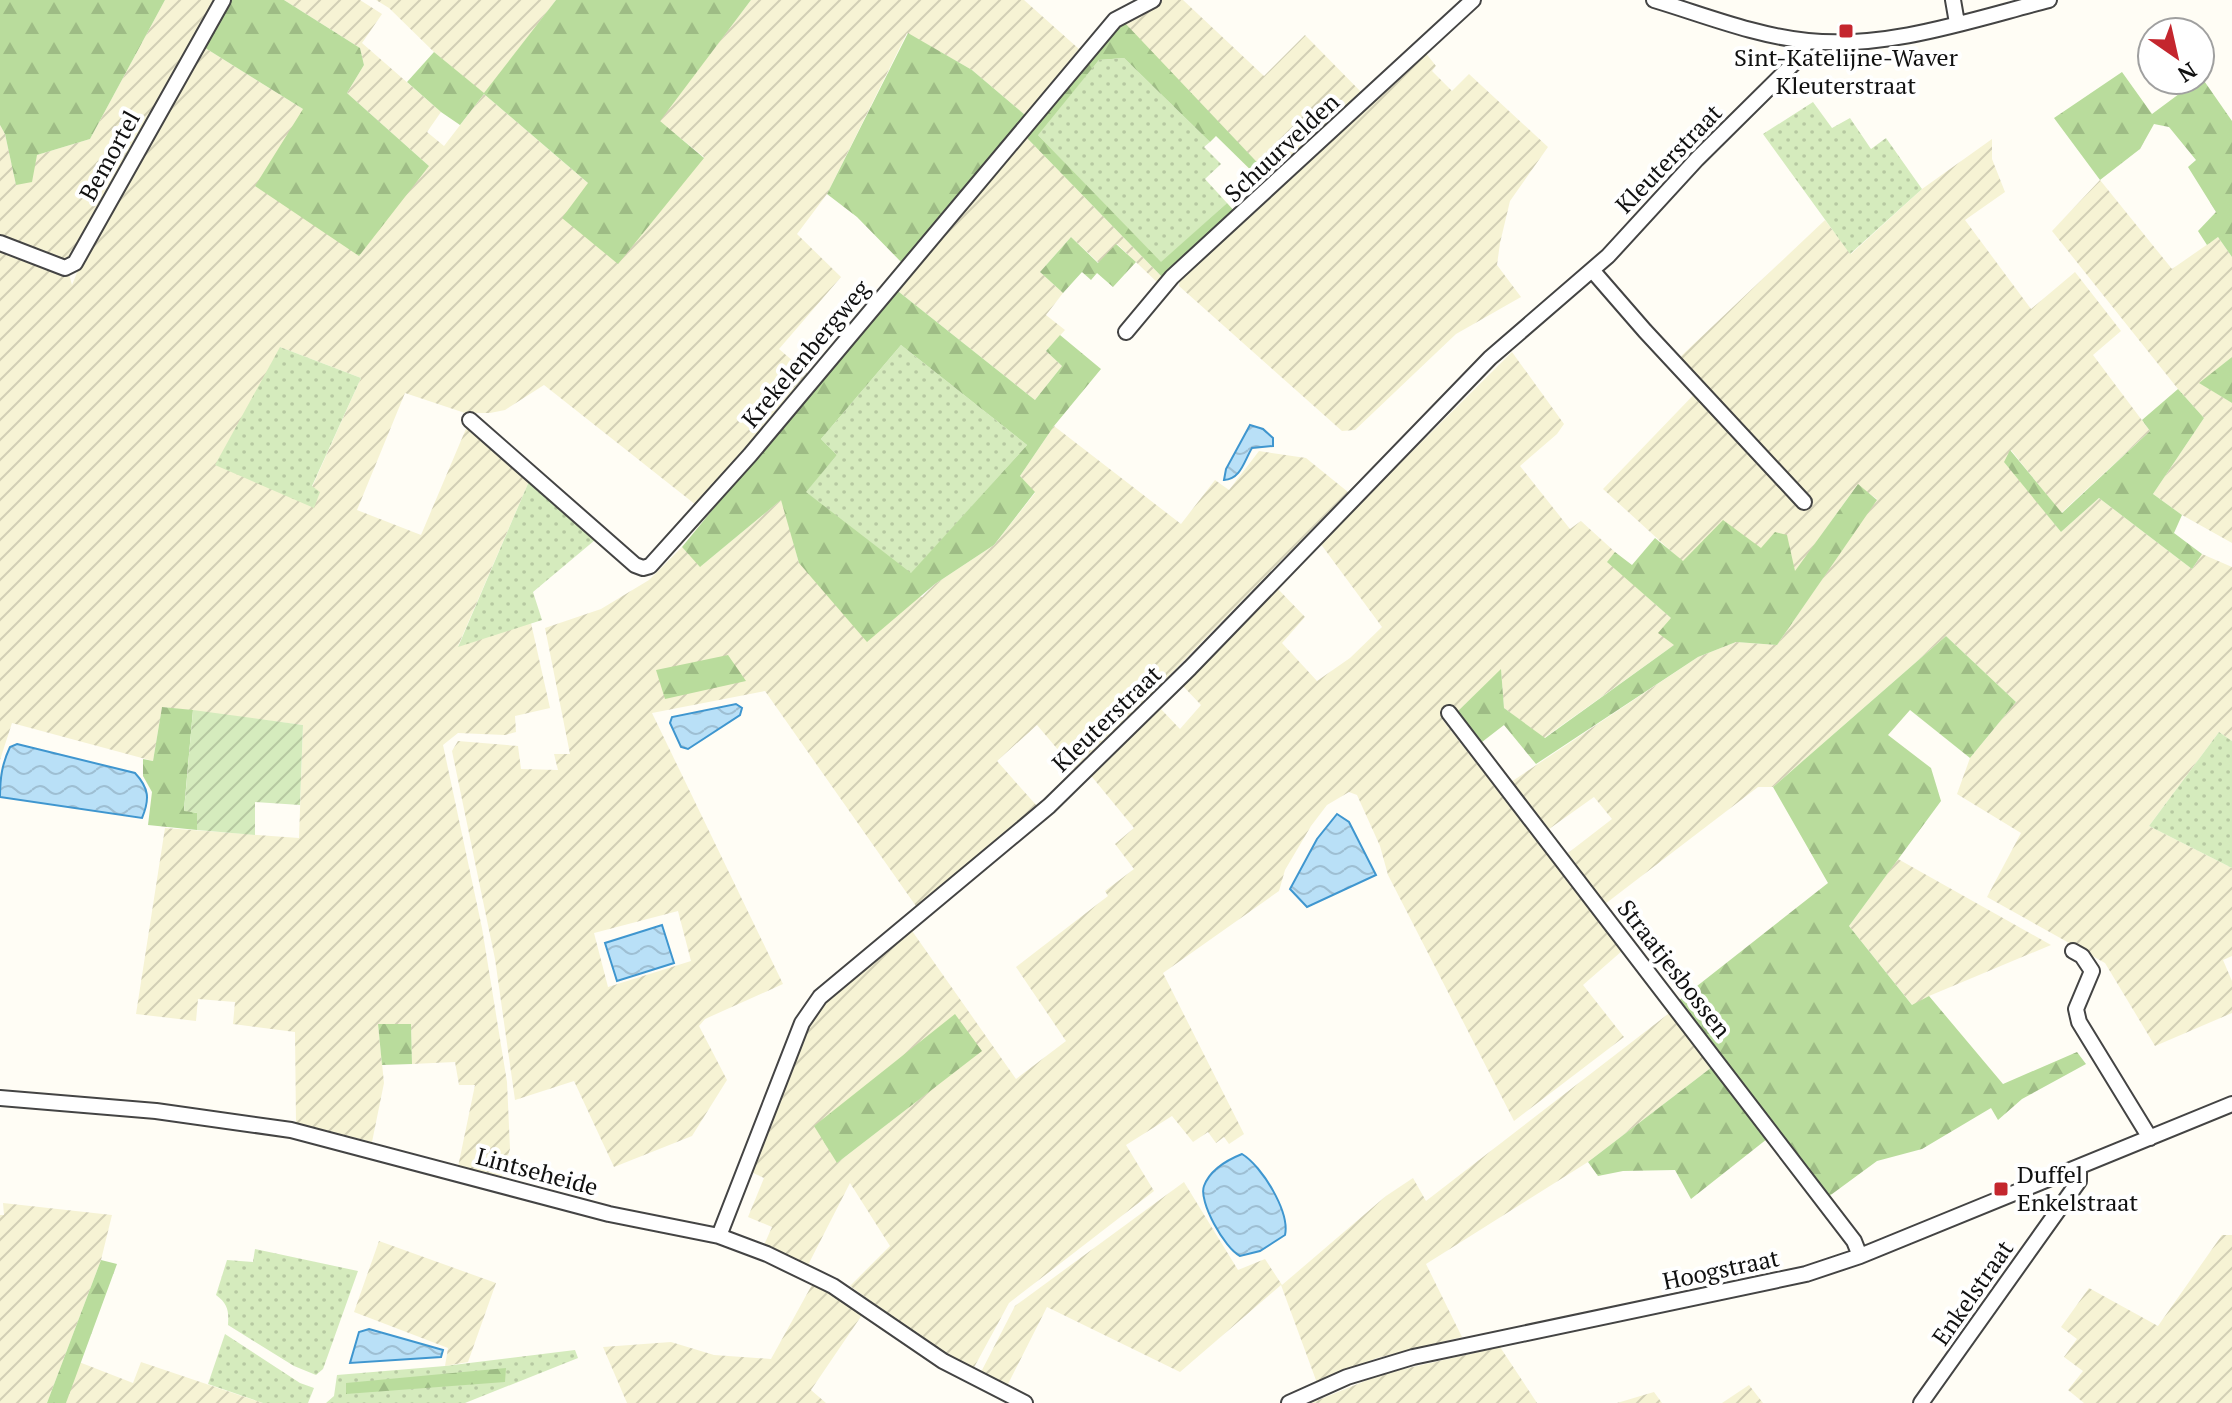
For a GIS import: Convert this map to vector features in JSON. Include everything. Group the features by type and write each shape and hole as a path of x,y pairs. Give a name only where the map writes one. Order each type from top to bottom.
{"street":[{"name":"Bemortel","path":"0,243 65,268 75,263 223,0"},
{"name":"Krekelenbergweg","path":"470,420 635,565 643,568 650,566 750,455 1115,20 1153,0"},
{"name":"Schuurvelden","path":"1126,332 1172,277 1473,0"},
{"path":"1654,0 1747,28 1807,41 1877,40 2049,0"},
{"path":"1953,0 1957,23"},
{"name":"Kleuterstraat","path":"719,1236 802,1023 820,997 1049,806 1190,668 1490,358 1592,270 1795,62 1807,41"},
{"path":"1592,270 1804,502"},
{"name":"Straatjesbossen","path":"1449,713 1845,1229 1860,1256"},
{"path":"2073,951 2082,956 2092,971 2076,1009 2079,1022 2150,1138"},
{"name":"Lintseheide","path":"0,1098 156,1111 291,1130 609,1214 719,1236 778,1259 833,1286 943,1361 1025,1403"},
{"name":"Hoogstraat","path":"1289,1403 1335,1382 1391,1363 1806,1274 1860,1256 2232,1104"},
{"name":"Enkelstraat","path":"1921,1403 2079,1181 2079,1167"}],"shaded area":[{"path":"165,0 219,0 68,265 0,239 0,125 5,134 16,185 37,155 90,139"},
{"path":"284,0 360,0 382,14 362,43 441,112 427,132 444,146 484,94 589,184 563,218 618,263 704,157 659,121 751,0 1024,0 1079,49 1025,115 972,70 907,33 827,194 797,234 841,277 779,349 808,374 696,505 544,385 505,410 490,413 465,413 405,393 357,510 421,535 468,424 530,479 458,646 531,623 550,708 515,716 516,732 505,735 458,733 443,745 482,928 507,1082 510,1149 501,1179 458,1167 475,1085 459,1085 455,1062 412,1064 411,1024 378,1025 384,1083 372,1142 296,1123 295,1032 233,1024 235,1002 198,999 196,1021 136,1014 165,828 299,838 303,725 162,707 153,761 12,723 0,760 0,248 69,274 72,285 82,260 202,46 303,109 429,166 347,93 364,65 360,48","holes":["280,347 361,378 312,487"]},
{"path":"376,0 556,0 484,94 434,52 389,8"},
{"path":"1162,0 1183,0 1264,76 1305,35 1366,97 1273,179 1123,23"},
{"path":"1425,52 1436,66 1432,71 1452,91 1469,74 1548,147 1510,201 1500,243 1497,265 1521,297 1456,334 1355,430 1342,431 1179,286 1180,275"},
{"path":"1025,136 1164,279 1160,285 1117,244 1099,263 1071,237 1040,272 1063,293 1046,315 1065,330 1046,351 1062,366 1035,400 894,288"},
{"path":"1992,139 1992,159 2005,192 1965,220 2031,309 2075,272 2121,331 2093,355 2150,431 2061,513 2011,450 2005,462 2061,532 2099,498 2192,569 2202,554 2232,567 2232,741 2219,732 2149,826 2232,868 2232,956 2223,960 2232,981 2232,1013 2155,1046 2105,963 1987,897 2021,833 1957,794 1970,758 2016,702 1946,636 1773,787 1758,787 1605,904 1568,853 1612,819 1594,797 1549,829 1511,782 1698,657 1736,642 1777,645 1877,499 1857,485 1795,572 1761,548 1683,562 1603,489 1703,385 1678,359 1825,220 1851,254 1922,189"},
{"path":"2100,180 2172,269 2218,237 2232,257 2232,357 2200,383 2232,403 2232,543 2182,515 2153,494 2204,418 2052,231"},
{"path":"1512,352 1564,424 1557,434 1520,466 1570,529 1581,521 1615,552 1608,562 1671,618 1674,645 1544,738 1504,708 1501,670 1458,711 1442,719 1622,951 1583,985 1624,1037 1514,1121 1388,875 1380,846 1357,795 1349,792 1327,805 1311,826 1285,870 1279,891 1163,973 1244,1134 1229,1144 1224,1137 1216,1143 1208,1132 1193,1142 1172,1116 1126,1145 1154,1191 1009,1303 971,1373 850,1286 890,1246 850,1183 808,1265 764,1245 772,1227 748,1217 764,1178 749,1171 818,1004 910,928 1016,1079 1066,1041 1016,967 1108,896 1105,891 1134,869 1115,844 1134,828 1088,772 1159,707 1180,729 1201,705 1181,684 1277,588 1305,617 1282,643 1317,681 1350,658 1382,627 1320,543","holes":["955,1015 981,1051 837,1163"]},
{"path":"1054,426 1181,524 1215,480 1229,490 1259,451 1306,458 1348,492 1076,771 1037,725 997,761 1037,806 918,909 765,691 652,713 783,984 705,1019 699,1026 727,1080 692,1136 614,1167 574,1081 515,1100 495,959 452,751 458,741 518,746 521,769 558,770 554,754 570,754 545,628 601,609 649,580 682,547 701,566 782,499 799,563 922,597 935,584 994,545 1035,493 1020,476","holes":["678,911 691,961 608,987 594,933"]},
{"path":"1898,859 2051,945 1929,996 1913,1006 1849,926"},
{"path":"1672,1011 1712,1067 1588,1162 1426,1264 1462,1337 1377,1358 1317,1383 1281,1285 1180,1372 1047,1307 1006,1388 980,1374 1015,1306 1184,1182 1238,1270 1265,1259 1282,1285 1386,1196 1413,1178 1426,1201"},
{"path":"3,1203 112,1215 101,1260 47,1403 0,1403 0,1215 4,1215"},
{"path":"2222,1235 2232,1235 2232,1403 2084,1403 2068,1390 2083,1371 2064,1357 2077,1339 2061,1327 2089,1288 2158,1326"},
{"path":"379,1241 496,1283 468,1362 445,1366 448,1348 354,1312"},
{"path":"813,1283 864,1312 811,1390 826,1403 627,1403 603,1347 671,1342 714,1355 771,1359"},
{"path":"1500,1347 1537,1403 1311,1403 1382,1374"},
{"path":"79,1362 133,1383 141,1362 263,1403 66,1403"},
{"path":"1749,1385 1763,1403 1722,1403"},
{"path":"1654,1392 1662,1403 1617,1403"}],"green space":[{"path":"0,0 165,0 90,139 37,155 32,182 16,185 5,134 0,125"},
{"path":"227,0 284,0 360,48 364,65 347,93 429,166 359,256 255,186 303,109 202,46"},
{"path":"556,0 751,0 660,121 704,158 618,264 562,218 588,183 484,94 460,125 407,82 434,52 484,93"},
{"path":"1124,22 1273,179 1266,185 1216,136 1210,142 1124,58 1099,60 1038,135 1161,262 1227,203 1237,214 1164,279 1025,136"},
{"path":"908,33 972,70 1025,115 904,265 857,217 827,194"},
{"path":"1124,58 1210,142 1204,147 1221,164 1205,179 1227,203 1161,263 1037,134 1099,60"},
{"path":"2122,72 2136,96 2152,114 2176,96 2215,96 2232,121 2232,257 2218,237 2207,245 2198,231 2216,212 2188,167 2196,160 2169,127 2154,124 2140,149 2100,180 2054,118"},
{"path":"1813,102 1832,128 1850,118 1871,149 1886,138 1922,189 1850,254 1763,134"},
{"path":"1071,237 1098,263 1116,244 1136,262 1113,287 1097,273 1091,280 1082,272 1063,293 1040,272"},
{"path":"894,288 1035,400 1062,366 1046,351 1060,335 1101,369 1054,426 1020,476 1035,492 994,545 935,584 867,642 799,563 781,500 700,567 682,547","holes":["901,345 1027,445 911,573 806,492 837,455 821,439"]},
{"path":"901,345 1027,445 911,574 805,492 837,455 821,439"},
{"path":"280,347 361,378 312,486 320,492 314,508 215,465"},
{"path":"2232,357 2232,403 2199,383"},
{"path":"2178,389 2204,418 2153,494 2182,515 2174,533 2202,554 2192,569 2099,498 2061,532 2004,462 2010,450 2062,513 2150,431 2142,420"},
{"path":"530,479 595,540 533,592 542,620 458,647"},
{"path":"1858,484 1877,500 1777,645 1736,642 1698,657 1536,764 1504,725 1482,742 1458,711 1501,669 1504,708 1545,738 1674,645 1658,633 1671,618 1607,562 1615,552 1632,565 1655,538 1683,561 1723,520 1761,548 1775,532 1787,535 1795,571"},
{"path":"1946,636 2016,702 1970,758 1910,710 1888,735 1931,768 1941,801 1849,926 1912,1005 1929,996 2003,1084 2077,1052 2086,1064 2022,1099 1998,1120 1991,1108 1922,1149 1877,1161 1828,1197 1678,1001 1828,883 1773,787"},
{"path":"728,655 746,681 665,699 656,670"},
{"path":"162,707 193,710 184,810 197,813 197,830 148,825 152,792 143,776 143,759 153,761"},
{"path":"193,710 303,725 300,805 255,802 255,835 197,830 197,813 184,811"},
{"path":"2219,732 2232,741 2232,868 2149,826"},
{"path":"955,1014 982,1051 837,1163 814,1126"},
{"path":"378,1024 411,1024 412,1064 382,1065"},
{"path":"1712,1067 1767,1139 1691,1199 1675,1170 1623,1171 1598,1176 1588,1162"},
{"path":"255,1249 358,1271 323,1369 316,1375 294,1366 228,1325 227,1308 216,1295 227,1260 253,1262"},
{"path":"101,1260 117,1264 66,1403 47,1403"},
{"path":"225,1334 300,1383 314,1388 308,1403 263,1403 208,1384"},
{"path":"575,1350 578,1358 465,1403 326,1403 334,1396 337,1375"},
{"path":"506,1368 505,1382 346,1394 346,1383"}],"water":[{"path":"1250,425 1263,429 1273,438 1273,446 1252,448 1238,473 1224,480 1226,469"},
{"path":"736,704 742,708 740,715 688,749 681,747 670,723 672,717"},
{"path":"17,744 135,773 147,794 142,818 0,797 5,759 10,747"},
{"path":"1337,814 1349,822 1376,875 1307,907 1290,889 1317,839"},
{"path":"662,925 674,963 617,981 605,943"},
{"path":"1242,1154 1258,1168 1273,1190 1283,1214 1285,1235 1260,1251 1240,1256 1227,1244 1214,1224 1203,1193 1207,1180 1215,1170"},
{"path":"369,1329 443,1350 441,1357 350,1363 359,1332"}],"place":[{"name":"Sint-Katelijne-Waver Kleuterstraat","path":"1846,31"},
{"name":"Duffel Enkelstraat","path":"2001,1189"}]}
